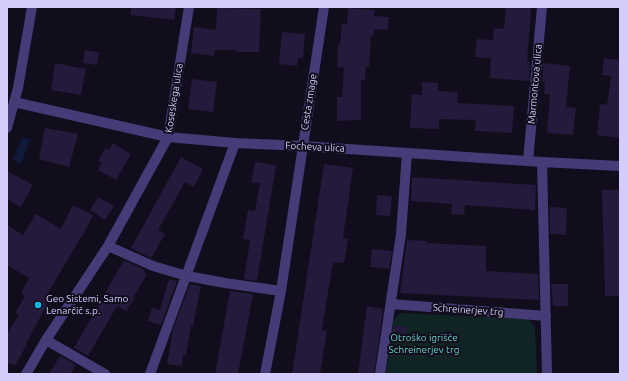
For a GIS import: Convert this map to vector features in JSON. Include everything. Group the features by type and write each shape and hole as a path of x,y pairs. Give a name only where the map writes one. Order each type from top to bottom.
{"street":[{"path":"7,128 18,88 32,7"},
{"name":"Koseskega ulica","path":"26,374 46,340 108,246 168,137 189,7"},
{"name":"Cesta zmage","path":"265,374 281,291 324,7"},
{"name":"Marmontova ulica","path":"528,161 542,7"},
{"name":"Focheva ulica","path":"14,102 168,137 236,143 620,166"},
{"path":"150,374 236,143"},
{"path":"380,374 401,234 407,153"},
{"path":"542,162 547,374"},
{"path":"108,246 153,266 187,276 281,291"},
{"name":"Schreinerjev trg","path":"391,304 546,316"},
{"path":"46,340 105,374"}],"green space":[{"name":"Otroško igrišče Schreinerjev trg","path":"402,313 528,319 535,327 537,374 386,374 393,321 397,315"}],"water":[{"path":"22,137 30,140 21,164 13,160"}],"building":[{"path":"131,7 176,7 174,20 131,15"},
{"path":"506,7 531,7 527,62 530,62 529,81 490,78 491,58 475,57 477,39 493,40 494,28 504,29"},
{"path":"217,8 261,9 259,52 215,50 214,56 191,53 194,27 216,30"},
{"path":"348,8 375,10 374,16 389,17 388,30 374,29 374,36 371,35 369,67 366,67 365,80 361,80 361,120 337,121 337,97 342,97 344,68 337,67 338,45 340,45 342,23 347,24"},
{"path":"282,32 305,34 303,58 298,58 297,66 279,64"},
{"path":"85,50 99,52 97,65 83,63"},
{"path":"604,58 620,60 620,138 597,135 600,104 607,105 611,76 602,75"},
{"path":"55,63 86,69 81,95 51,90"},
{"path":"543,63 570,66 566,107 576,108 573,135 547,133 550,94 544,94 545,82 542,82"},
{"path":"192,79 217,82 213,112 188,109"},
{"path":"422,82 438,83 438,91 458,92 457,103 514,106 512,133 475,131 476,120 439,119 439,129 410,128 412,94 422,95"},
{"path":"45,128 78,134 69,167 39,159"},
{"path":"113,143 131,154 116,180 98,170 102,162 98,161 105,148 109,150"},
{"path":"181,157 203,169 194,187 185,182 158,230 165,234 151,258 131,248"},
{"path":"255,162 276,165 257,281 244,279 250,240 243,239 248,210 255,211 260,183 251,182"},
{"path":"324,164 353,168 343,238 348,239 344,263 333,262 322,330 327,331 320,374 292,374"},
{"path":"7,171 33,185 21,207 7,199"},
{"path":"412,177 536,185 535,210 465,205 464,215 451,214 452,204 411,201"},
{"path":"602,190 620,190 620,296 605,296"},
{"path":"377,195 392,196 390,216 376,215"},
{"path":"98,197 114,206 105,220 90,210"},
{"path":"73,205 93,215 82,237 48,293 52,295 15,366 7,362 7,334 19,315 15,313 25,296 21,293 29,278 7,265 7,225 23,235 36,214 61,229"},
{"path":"550,207 567,208 566,235 550,234"},
{"path":"407,240 427,241 427,243 486,246 486,271 538,274 539,300 400,293"},
{"path":"372,249 392,251 389,269 370,267"},
{"path":"124,260 145,270 144,272 147,274 126,311 117,306 88,356 74,348"},
{"path":"169,279 177,281 161,325 148,321 152,308 160,310"},
{"path":"190,284 201,286 193,327 191,326 186,355 183,355 182,366 167,364 173,329"},
{"path":"551,284 568,284 568,306 553,306"},
{"path":"230,291 253,294 238,374 215,374"},
{"path":"367,306 383,309 381,325 374,374 358,374"},
{"path":"394,326 407,327 406,342 392,341"},
{"path":"60,356 76,365 70,374 49,374"}],"place":[{"name":"Geo Sistemi, Samo Lenarčič s.p.","path":"38,305"}]}
